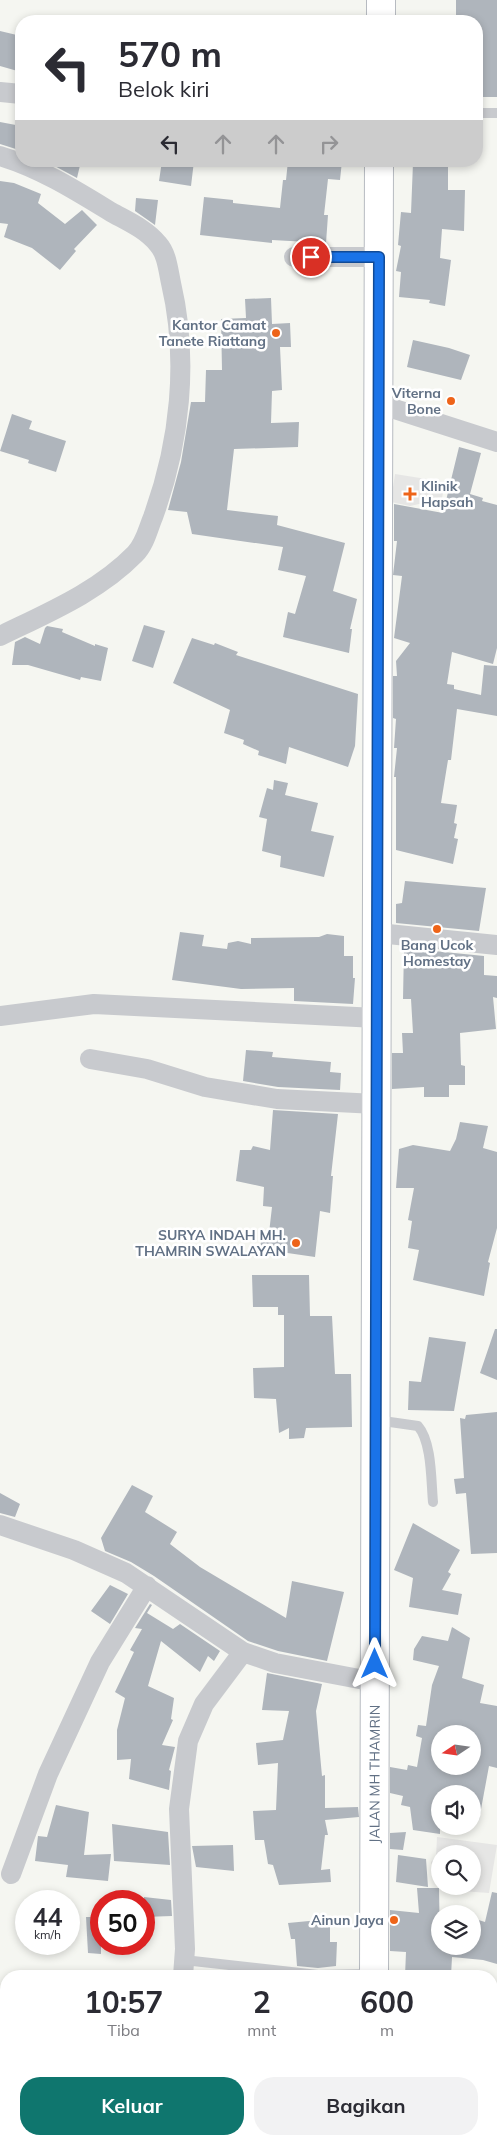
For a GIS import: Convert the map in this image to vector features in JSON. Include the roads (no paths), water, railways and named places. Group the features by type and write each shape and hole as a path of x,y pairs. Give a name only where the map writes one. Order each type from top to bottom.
{"main road":[{"path":"381,0 381,15"},
{"name":"JALAN MH THAMRIN","path":"374,1970 379,167"}],"street":[{"path":"0,92 15,93"},
{"path":"0,156 15,162"},
{"path":"0,636 86,593 136,553 143,543 164,487 174,444 180,405 180,351 174,294 165,255 158,244 142,230 49,175 28,167"},
{"path":"294,257 379,257"},
{"path":"379,404 497,442"},
{"path":"378,932 497,945"},
{"path":"0,1016 94,1004 378,1018"},
{"path":"90,1059 147,1069 205,1087 277,1099 376,1104"},
{"path":"0,1524 74,1550 126,1573 243,1652 274,1663 375,1682"},
{"path":"11,1874 48,1774 100,1662 147,1586"},
{"path":"183,1968 180,1808 188,1741 204,1704 243,1652"}],"lane":[{"path":"483,113 497,113"},
{"path":"375,1420 418,1426 422,1431 429,1458 433,1502"},
{"path":"183,1968 228,1970"}],"place":[{"name":"Kantor Camat Tanete Riattang","path":"276,333"},
{"name":"Viterna Bone","path":"451,401"},
{"name":"Klinik Hapsah","path":"410,494"},
{"name":"Bang Ucok Homestay","path":"437,929"},
{"name":"SURYA INDAH MH. THAMRIN SWALAYAN","path":"296,1243"},
{"name":"Ainun Jaya","path":"394,1920"}]}
